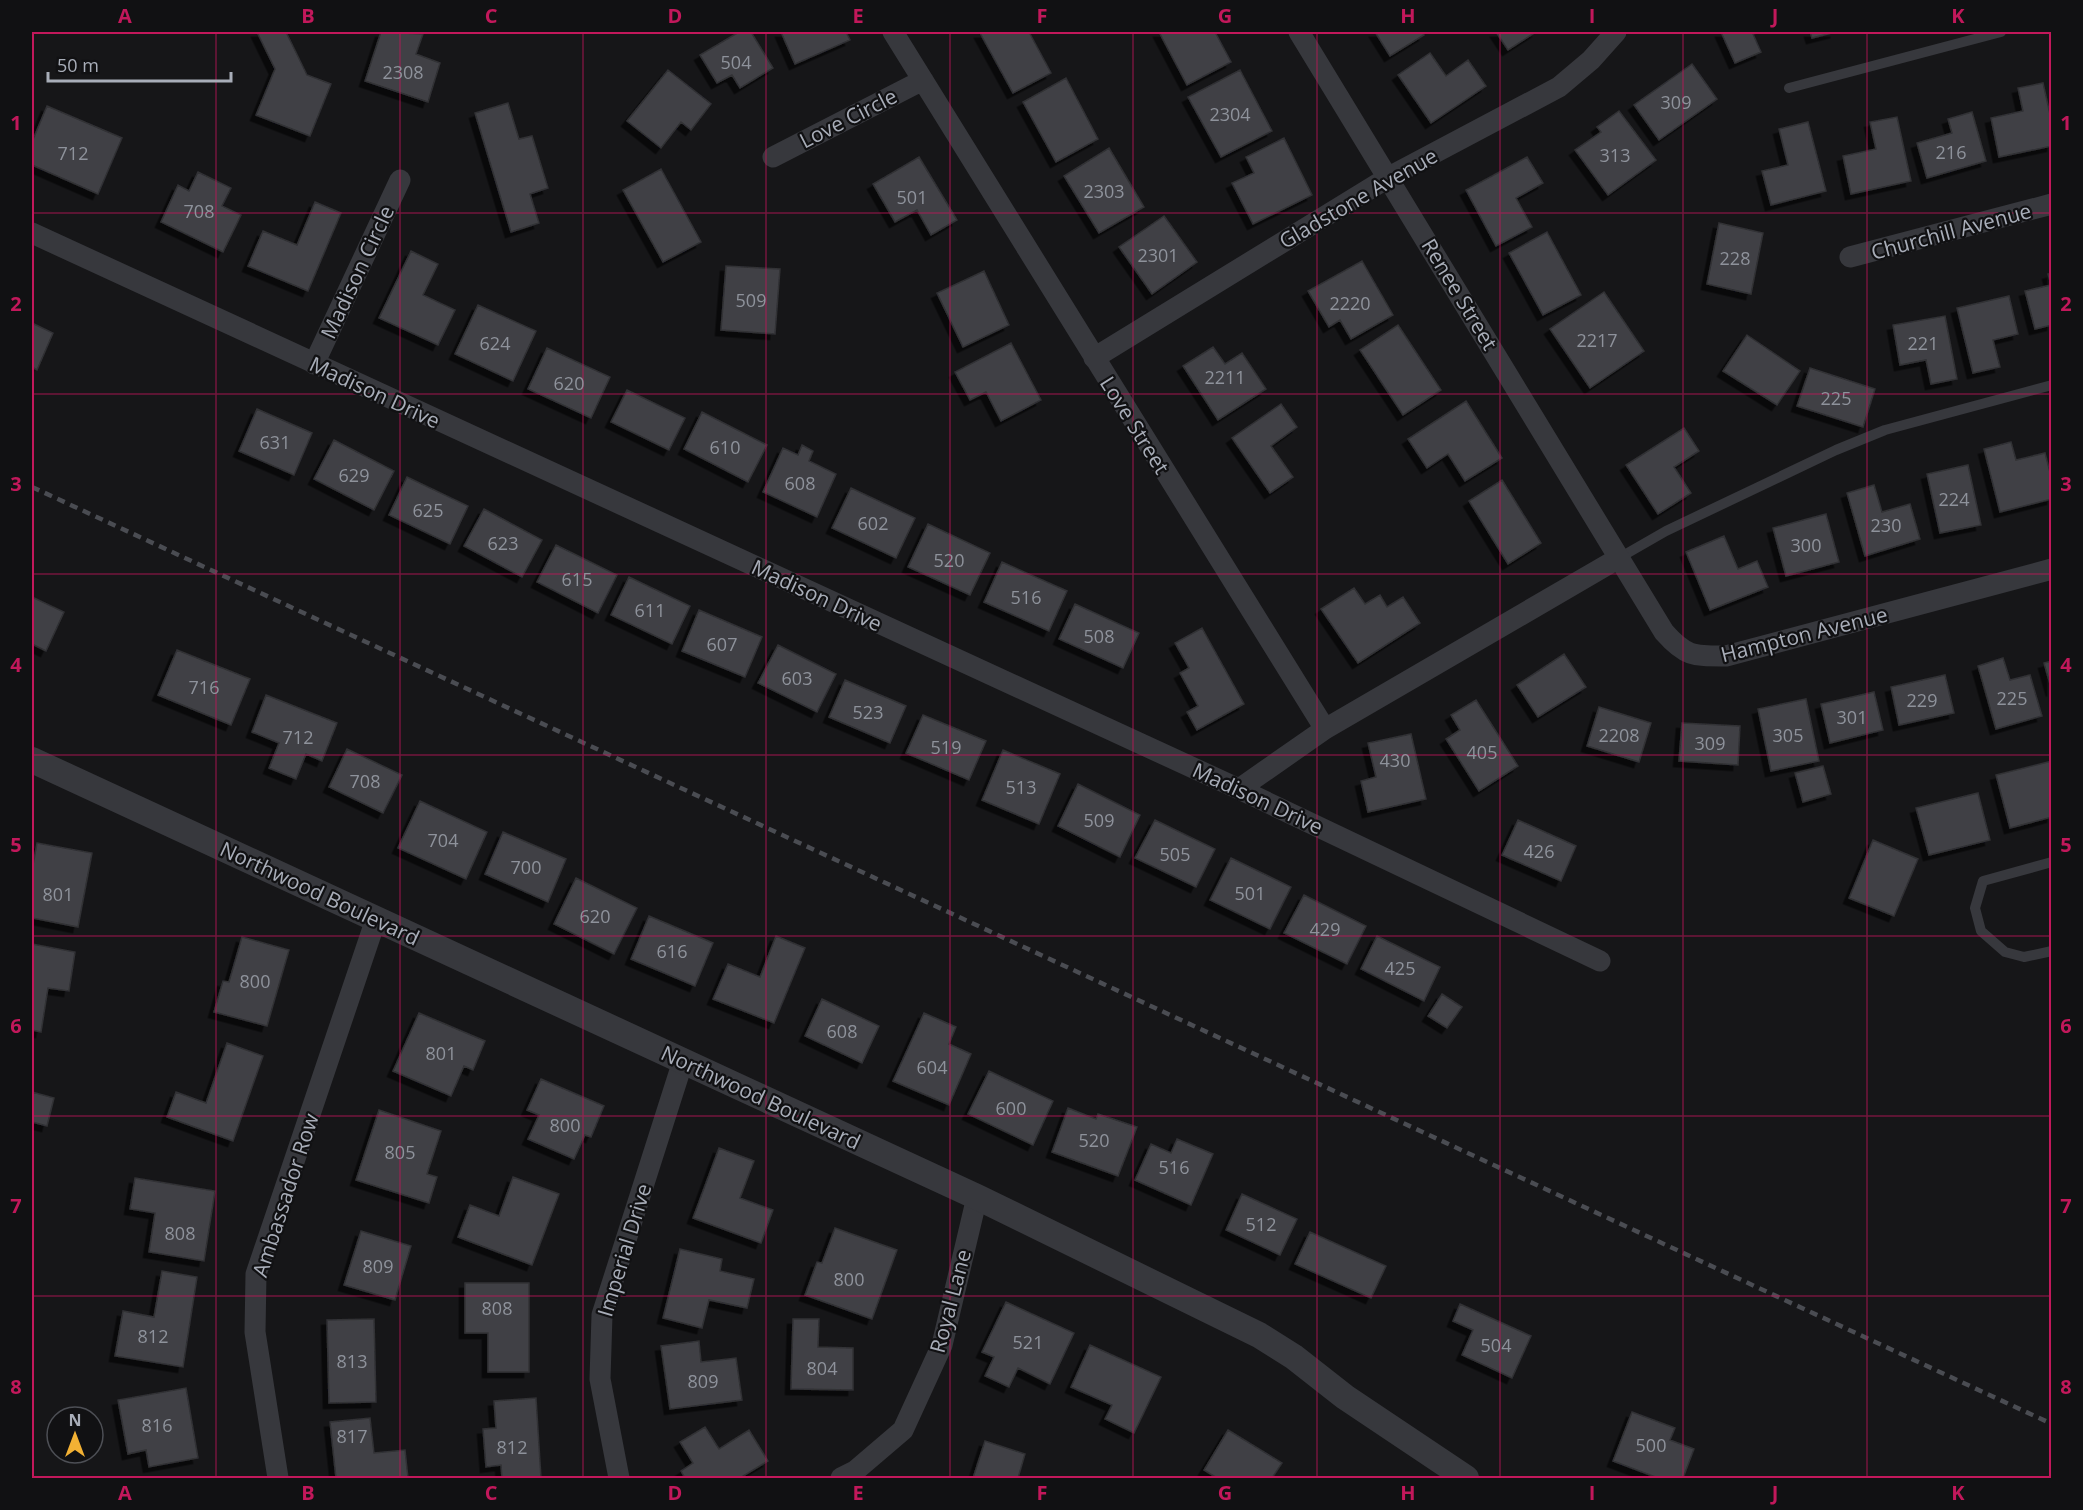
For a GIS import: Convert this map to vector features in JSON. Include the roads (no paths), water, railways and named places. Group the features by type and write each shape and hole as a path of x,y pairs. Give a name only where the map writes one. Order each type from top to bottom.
{"street":[{"name":"Love Street","path":"894,32 1324,729"},
{"name":"Renee Street","path":"1299,32 1619,558"},
{"name":"Gladstone Avenue","path":"1094,358 1389,177 1559,87 1591,60 1616,32"},
{"name":"Love Circle","path":"773,157 923,80"},
{"name":"Madison Circle","path":"314,364 400,180"},
{"name":"Churchill Avenue","path":"1850,257 2052,204"},
{"name":"Madison Drive","path":"32,233 1239,789 1600,961"},
{"name":"Hampton Avenue","path":"1619,558 1664,632 1680,651 1701,656 1726,656 2052,569"},
{"path":"1239,789 1324,729 1619,558"},
{"name":"Northwood Boulevard","path":"32,760 977,1197 1259,1335 1294,1357 1345,1397 1466,1479"},
{"name":"Ambassador Row","path":"278,1479 255,1332 256,1274 376,919"},
{"name":"Imperial Drive","path":"619,1479 600,1379 602,1315 683,1061"},
{"name":"Royal Lane","path":"852,1476 903,1430 942,1345 977,1197"}],"lane":[{"path":"1789,88 2001,32"},
{"path":"1619,558 1665,531 1885,430 2052,385"},
{"path":"2052,862 1983,881 1975,908 1981,931 2006,952 2024,957 2052,951"}],"railway":[{"path":"32,487 2052,1424"}]}
